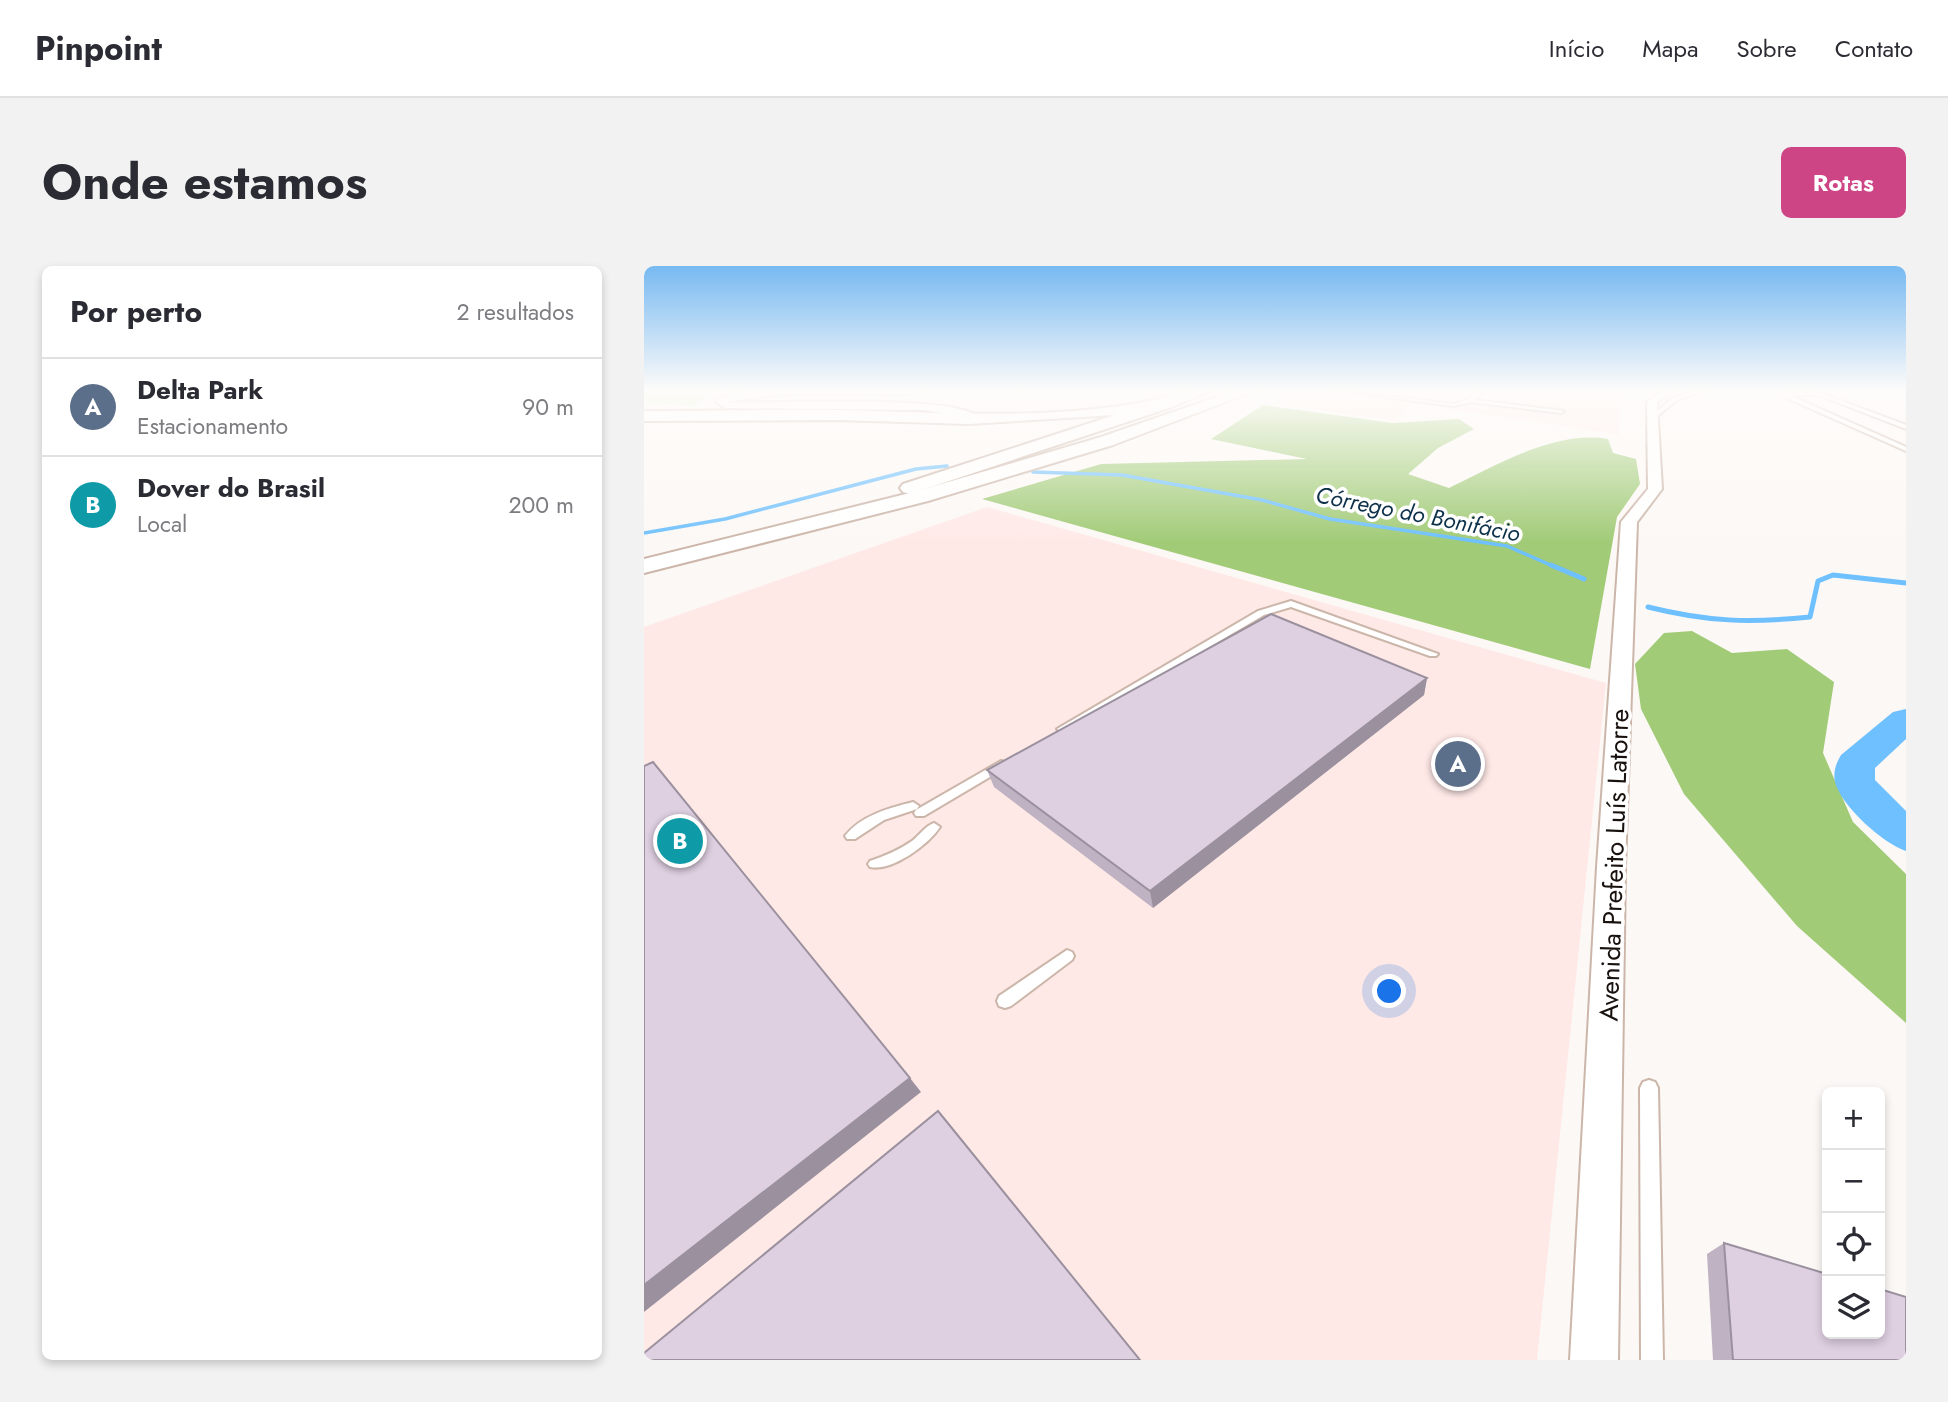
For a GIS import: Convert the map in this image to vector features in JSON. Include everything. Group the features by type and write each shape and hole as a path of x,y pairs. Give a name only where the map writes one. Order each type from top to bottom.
{"main road":[{"path":"644,572 930,498 1078,441"},
{"path":"910,488 1081,441"},
{"path":"644,552 910,488 1081,441"},
{"path":"644,566 872,510 1071,444"}],"street":[{"name":"Avenida Prefeito Luís Latorre","path":"1594,1360 1611,867 1629,522 1655,489 1654,441"}],"lane":[{"path":"1888,441 1906,449"},
{"path":"1049,737 1277,606 1291,604 1433,654"},
{"path":"851,836 867,823 889,812 916,810 1014,758"},
{"path":"875,864 897,857 922,842 934,827"},
{"path":"1006,1001 1068,957"},
{"path":"1649,1088 1651,1360"}],"shaded area":[{"path":"987,507 1606,683 1537,1360 644,1360 644,627"}],"green space":[{"path":"1221,441 1451,441 1438,448 1408,474 1449,488 1506,460 1547,444 1562,441 1609,441 1613,453 1636,459 1640,484 1617,517 1590,669 982,499 1101,464 1307,459"},
{"path":"1692,631 1732,653 1787,649 1834,682 1823,753 1853,822 1906,874 1906,1023 1797,926 1684,794 1641,709 1635,664 1664,633"}],"building":[{"path":"1271,614 1427,678 1150,891 987,770"},
{"path":"653,762 910,1078 644,1285 644,766"},
{"path":"938,1111 1140,1360 644,1360 644,1353"},
{"path":"1724,1243 1822,1272 1822,1339 1885,1339 1885,1291 1906,1297 1906,1360 1733,1360"}],"waterway":[{"name":"Córrego do Bonifácio","path":"644,533 725,519 916,469 947,466 935,467"},
{"name":"Córrego do Bonifácio","path":"1033,472 1122,475 1262,500 1330,519 1507,546 1555,567"},
{"name":"Córrego do Bonifácio","path":"1551,565 1584,579"},
{"name":"Córrego do Bonifácio","path":"1648,607 1690,616 1729,620 1810,617 1818,581 1833,575 1906,583"},
{"path":"1906,720 1855,764 1855,782 1872,805 1906,835"}],"place":[{"name":"Delta Park","path":"1458,764"},
{"name":"Dover do Brasil","path":"680,841"}]}
